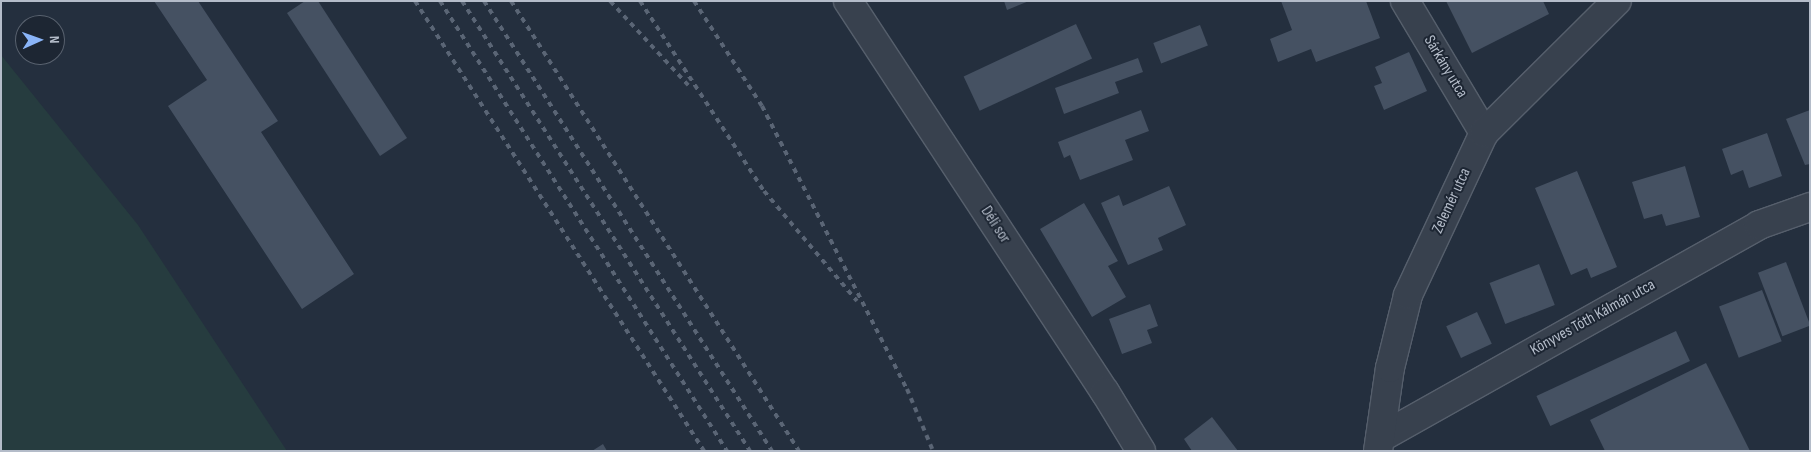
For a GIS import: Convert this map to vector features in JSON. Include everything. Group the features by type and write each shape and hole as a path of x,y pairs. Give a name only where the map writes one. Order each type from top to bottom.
{"street":[{"name":"Sárkány utca","path":"1405,1 1484,133"},
{"name":"Zelemér utca","path":"1379,444 1390,368 1408,295 1484,133 1617,1"},
{"name":"Déli sor","path":"854,3 1100,383 1141,451"},
{"name":"Könyves Tóth Kálmán utca","path":"1379,444 1759,225 1810,208"}],"green space":[{"path":"1,55 138,225 287,451 1,451"}],"building":[{"path":"154,1 198,1 278,121 261,132 354,274 302,309 168,106 207,80"},
{"path":"305,1 318,1 407,138 380,156 287,13"},
{"path":"1004,1 1029,1 1007,10"},
{"path":"1281,1 1366,1 1380,38 1316,62 1311,49 1278,62 1270,39 1292,30"},
{"path":"1446,1 1543,1 1549,14 1472,53"},
{"path":"1076,24 1092,58 980,111 964,76"},
{"path":"1200,25 1208,46 1161,63 1153,43"},
{"path":"1409,52 1427,91 1384,110 1374,86 1382,83 1375,67"},
{"path":"1138,58 1143,72 1115,82 1119,93 1064,114 1055,88"},
{"path":"1141,110 1149,131 1125,140 1133,160 1080,180 1070,155 1064,158 1058,142"},
{"path":"1810,110 1810,164 1805,165 1786,119"},
{"path":"1767,133 1782,176 1749,188 1743,170 1731,175 1722,149"},
{"path":"1685,166 1700,217 1666,226 1662,214 1644,219 1632,182"},
{"path":"1577,171 1617,267 1591,278 1587,268 1571,275 1535,188"},
{"path":"1169,186 1186,225 1158,238 1163,250 1128,265 1101,203 1119,195 1123,206"},
{"path":"1084,203 1118,261 1108,266 1126,297 1092,317 1040,229"},
{"path":"1786,262 1810,326 1782,336 1758,273"},
{"path":"1539,264 1555,305 1505,324 1490,283"},
{"path":"1762,290 1782,341 1739,358 1719,306"},
{"path":"1150,304 1158,326 1147,330 1152,343 1122,354 1109,319"},
{"path":"1477,312 1492,344 1461,358 1446,326"},
{"path":"1676,331 1690,361 1550,426 1536,396"},
{"path":"1706,363 1750,451 1605,451 1590,420"},
{"path":"1212,417 1238,451 1192,451 1184,439"},
{"path":"603,444 607,451 592,451"}],"railway":[{"path":"415,1 704,451"},
{"path":"440,1 727,451"},
{"path":"462,1 750,451"},
{"path":"484,1 772,451"},
{"path":"511,1 799,451"},
{"path":"610,1 688,85"},
{"path":"640,1 764,191 857,301"},
{"path":"694,1 762,106 907,389 933,451"}]}
